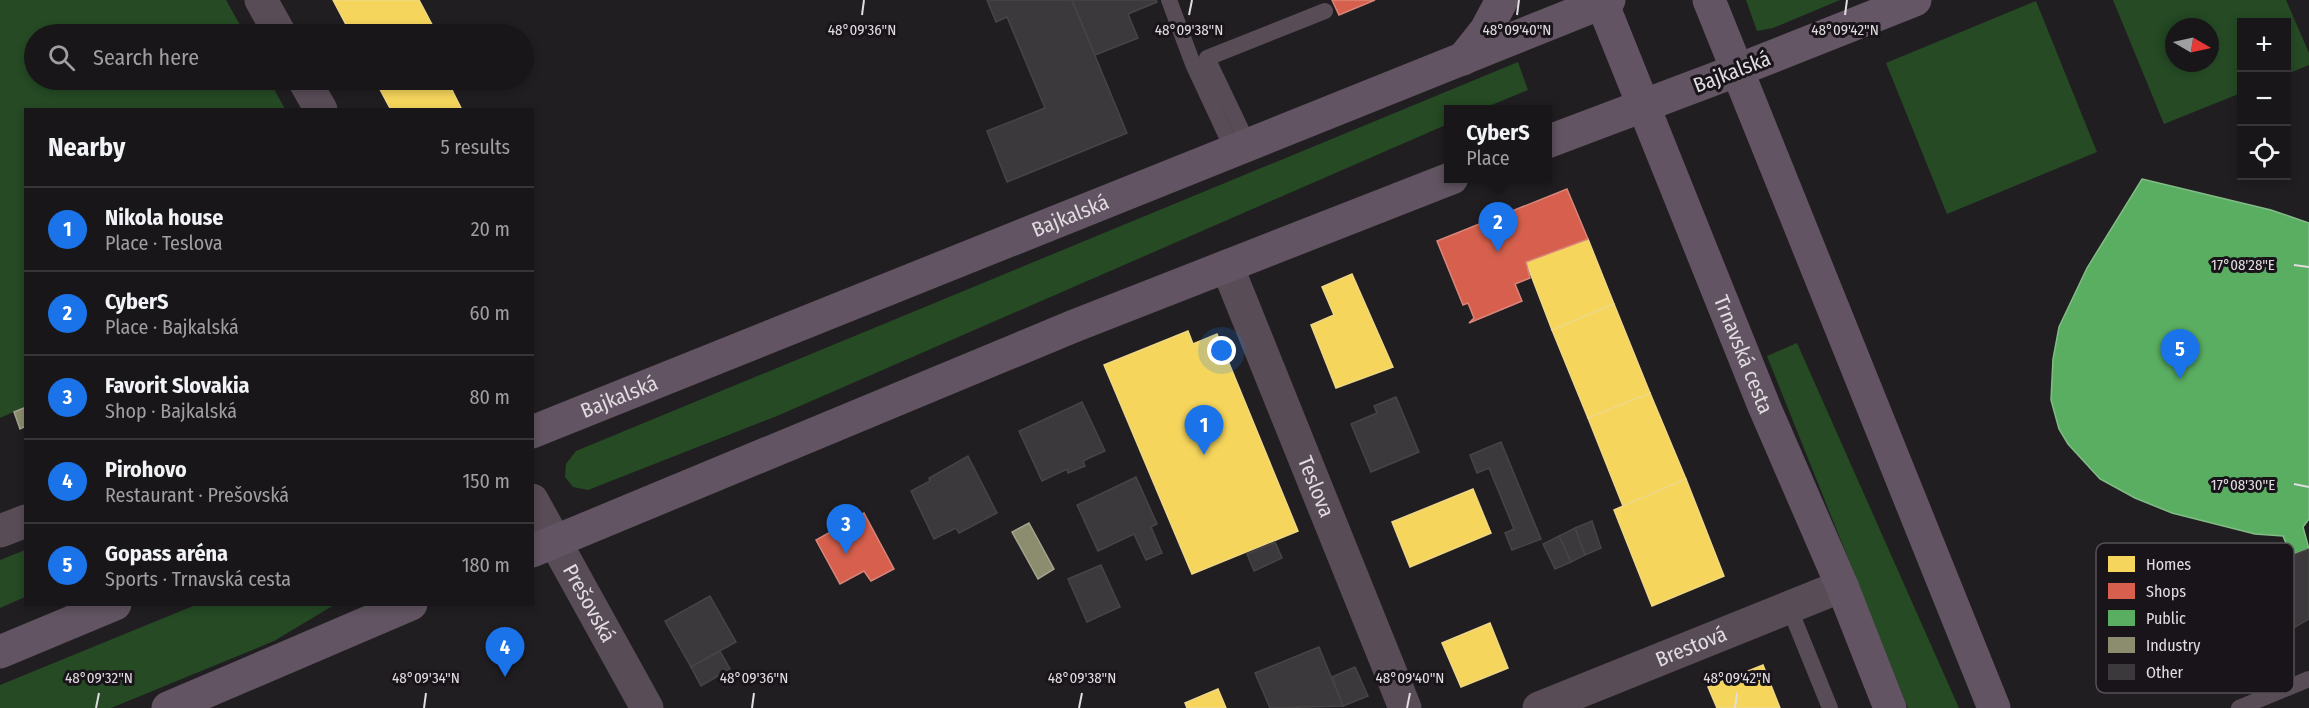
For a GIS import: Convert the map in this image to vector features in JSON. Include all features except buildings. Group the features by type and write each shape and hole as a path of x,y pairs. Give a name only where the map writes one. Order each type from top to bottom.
{"main road":[{"path":"1462,60 1486,30 1502,0"},
{"path":"1709,0 1994,708"},
{"name":"Bajkalská","path":"1552,140 1915,0"},
{"name":"Bajkalská","path":"534,431 1241,149 1604,1"},
{"name":"Trnavská cesta","path":"1604,1 1643,106 1764,406 1842,586 1890,708"},
{"path":"544,546 956,374 1444,181"},
{"path":"0,652 110,606"},
{"path":"168,708 406,606"}],"street":[{"path":"261,0 274,24"},
{"path":"310,90 320,108"},
{"name":"Teslova","path":"1227,266 1405,708"},
{"name":"Prešovská","path":"534,508 544,546 647,708"},
{"path":"0,531 24,522"},
{"name":"Brestová","path":"1539,708 1842,586"}],"lane":[{"path":"1169,0 1241,149"},
{"path":"1200,61 1325,11"},
{"path":"1789,607 1830,708"},
{"path":"2294,685 2309,679"},
{"path":"2239,708 2275,693"}],"green space":[{"path":"0,0 226,0 239,24 24,24 24,90 275,90 284,108 24,108 24,407 0,418"},
{"path":"1746,0 1840,0 1773,28 1757,31"},
{"path":"2113,0 2286,0 2309,53 2309,65 2291,72 2291,18 2237,18 2237,95 2164,124"},
{"path":"2036,1 2097,152 1947,214 1886,63"},
{"path":"1518,62 1528,90 1492,105 1444,105 1444,126 777,416 588,490 573,487 565,477 566,464 576,451"},
{"path":"1797,343 1959,708 1908,708 1767,356"},
{"path":"24,550 24,597 0,608 0,560"},
{"path":"193,606 332,606 274,641 111,708 0,708 0,685"}],"place":[{"name":"CyberS","path":"1498,252"},
{"name":"Gopass aréna","path":"2180,379"},
{"name":"Nikola house","path":"1204,455"},
{"name":"Favorit Slovakia","path":"846,554"},
{"name":"Pirohovo","path":"505,677"}]}
